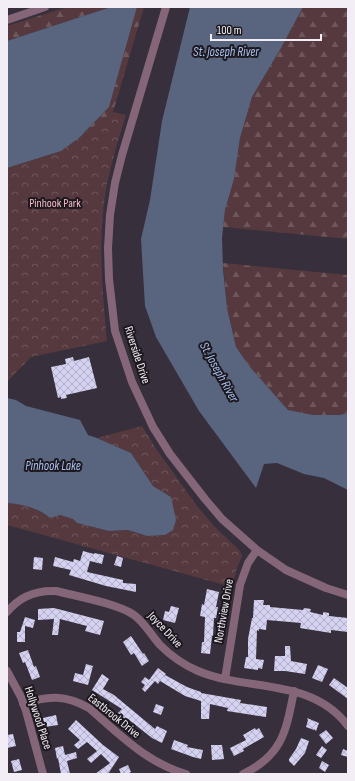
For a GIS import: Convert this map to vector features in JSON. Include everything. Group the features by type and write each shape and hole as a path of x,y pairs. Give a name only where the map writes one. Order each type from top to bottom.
{"street":[{"path":"7,20 45,7"},
{"name":"Riverside Drive","path":"166,7 122,154 112,202 108,248 109,279 115,331 124,360 153,427 170,454 222,519 257,550 286,570 307,580 348,595"},
{"name":"Northview Drive","path":"225,679 240,585 248,563 257,550"},
{"name":"Joyce Drive","path":"7,612 13,605 30,594 46,590 56,591 119,608 134,614 141,620 160,644 172,656 183,663 212,676 294,691 311,697 326,705 348,726"},
{"name":"Hollywood Place","path":"7,671 23,704 43,774"},
{"path":"243,774 262,763 278,746 287,725 294,691"},
{"name":"Eastbrook Drive","path":"23,704 44,698 54,697 65,698 80,703 89,708 146,756 168,768 186,774"}],"green space":[{"path":"67,7 111,7 7,41 7,26"},
{"path":"137,7 144,7 113,112 79,138 109,107"},
{"path":"303,7 348,7 348,239 223,227 225,210 234,179 240,138 252,97"},
{"name":"Pinhook Park","path":"113,112 126,115 115,151 104,200 101,261 107,341 31,357 7,382 7,168 61,151"},
{"path":"223,263 348,275 348,413 340,415 313,415 288,410 250,367 236,347 227,308"},
{"path":"142,426 157,450 197,506 215,527 240,551 242,556 232,587 7,525 7,503 30,507 50,518 60,515 73,519 77,523 109,531 128,530 147,536 165,535 171,497 153,486 131,453 97,438"}],"water":[{"path":"111,7 137,7 109,107 79,138 61,151 7,168 7,41"},
{"name":"St. Joseph River","path":"190,7 303,7 252,97 240,138 234,179 225,210 222,238 223,269 227,308 236,347 250,367 288,410 313,415 340,415 348,413 348,490 324,478 304,474 277,463 264,464 256,488 199,411 156,337 145,306 141,239 150,200 162,121"},
{"name":"Pinhook Lake","path":"7,398 16,400 26,406 80,420 88,435 131,453 153,486 171,497 176,520 173,530 165,535 147,536 128,530 109,531 77,523 73,519 60,515 50,518 30,507 7,503"}],"building":[{"path":"73,357 74,361 89,357 97,388 66,395 67,398 61,399 61,397 58,398 51,367 66,364 65,359"},
{"path":"83,551 104,555 102,564 90,561 87,572 123,580 123,583 136,584 136,592 106,586 69,575 71,570 53,566 55,557 73,562 74,559 80,561"},
{"path":"117,556 123,558 121,567 114,565"},
{"path":"34,557 43,558 42,570 33,569"},
{"path":"207,589 219,592 216,607 218,607 216,618 214,618 210,654 201,653 202,642 204,642 205,617 200,616"},
{"path":"254,600 264,600 263,605 270,605 270,607 303,610 304,608 311,609 310,612 323,615 323,612 329,613 329,616 348,618 348,632 331,630 331,633 300,628 301,623 267,620 266,630 257,630 256,659 264,660 262,669 258,668 258,670 244,668 246,657 248,657 248,639 253,618"},
{"path":"171,606 179,608 175,623 163,620 165,611 169,612"},
{"path":"54,608 104,621 100,635 85,631 87,626 60,619 58,635 52,635 54,619 38,620 38,609"},
{"path":"25,617 35,620 33,628 25,626 25,642 17,642 17,632 20,632"},
{"path":"131,636 149,661 142,666 134,653 131,655 123,642"},
{"path":"285,646 290,646 291,661 307,664 305,674 274,671 275,656 285,656"},
{"path":"28,650 34,667 36,666 40,677 32,680 25,662 23,663 19,653"},
{"path":"86,664 93,666 88,685 73,681 75,673 83,675"},
{"path":"318,665 328,669 322,682 312,678"},
{"path":"158,668 166,674 165,675 201,693 241,700 240,703 267,707 266,717 227,711 228,708 210,704 209,719 201,719 201,701 185,696 160,681 158,684 155,681 145,692 142,689 145,685 141,682 145,677 149,680"},
{"path":"102,674 109,679 103,689 114,695 155,729 157,726 167,731 162,743 152,738 128,719 126,720 118,713 122,709 92,690"},
{"path":"334,678 348,688 348,699 329,685"},
{"path":"156,704 164,707 161,715 153,712"},
{"path":"56,715 58,725 45,727 43,718"},
{"path":"307,718 319,723 316,731 306,727 308,720"},
{"path":"76,720 103,745 119,757 108,774 95,774 110,763 101,754 91,763 87,759 97,751 87,742 78,749 74,745 80,740 68,729"},
{"path":"255,728 256,730 259,728 264,737 234,756 230,748 246,740 243,735"},
{"path":"326,730 333,738 326,744 319,735"},
{"path":"13,734 16,746 7,748 7,735"},
{"path":"301,738 309,741 305,753 294,766 289,759"},
{"path":"174,740 188,745 187,747 203,750 201,759 171,749"},
{"path":"211,745 222,745 224,759 212,760"},
{"path":"63,746 65,755 76,752 77,758 67,761 70,774 61,774 58,758 57,759 55,748"},
{"path":"322,746 327,750 321,758 316,755"},
{"path":"343,749 348,751 348,757 341,755"},
{"path":"19,759 22,770 14,772 11,761"},
{"path":"322,761 329,765 325,772 319,768"},
{"path":"128,765 131,772 121,774 119,769"}]}
